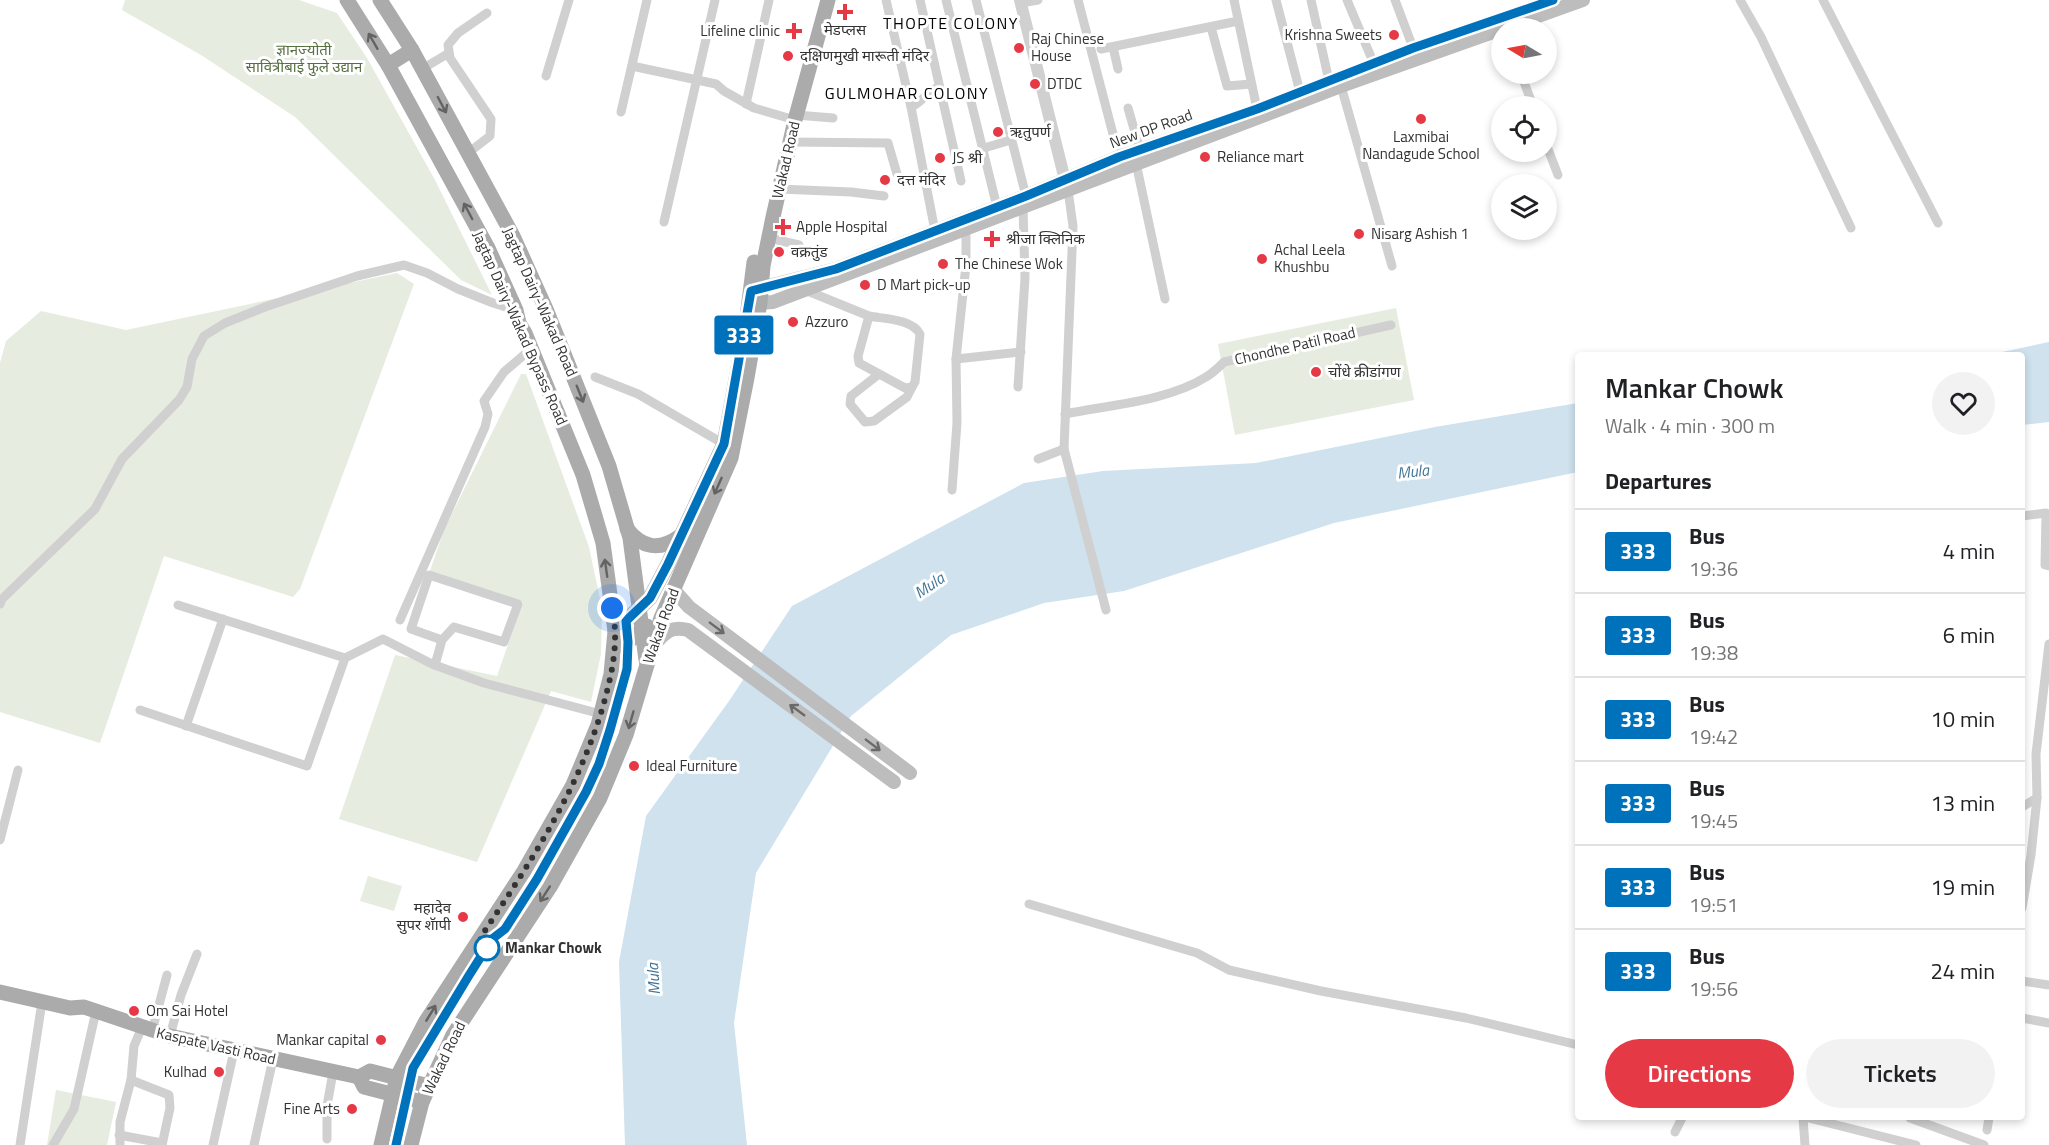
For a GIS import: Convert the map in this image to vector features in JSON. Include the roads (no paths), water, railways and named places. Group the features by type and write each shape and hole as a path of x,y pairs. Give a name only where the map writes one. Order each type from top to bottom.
{"main road":[{"name":"Jagtap Dairy-Wakad Bypass Road","path":"347,0 388,65 488,248 516,310 519,323 532,348 583,475 594,510 603,543 615,639"},
{"name":"Jagtap Dairy-Wakad Road","path":"380,0 412,50 513,236 546,309 609,465 627,529 647,663"},
{"name":"Wakad Road","path":"381,1145 397,1077 426,1021 524,871 579,772 601,714 611,674 615,639 650,598 724,444 790,142 792,117 818,0"},
{"name":"Wakad Road","path":"411,1145 422,1102 453,1035 549,887 600,798 626,735 666,607 731,458 747,378 764,213 828,0"},
{"name":"New DP Road","path":"1533,18 1583,0"},
{"name":"New DP Road","path":"755,296 773,302 966,230 1067,184 1415,53 1546,1"},
{"name":"New DP Road","path":"1067,184 1119,157 1138,157 1300,92 1335,83 1374,64 1491,32"},
{"path":"388,65 412,50"},
{"name":"New DP Road","path":"755,296 836,269 997,207 1024,202"},
{"path":"627,529 640,542 651,545 666,544 679,537"},
{"path":"673,589 689,607 910,772"},
{"path":"615,639 628,642 666,607"},
{"path":"653,646 667,632 678,627 688,630 894,782"},
{"name":"Kaspate Vasti Road","path":"0,993 70,1008 84,1007 170,1036 234,1051 359,1077 370,1071 429,1086"},
{"path":"359,1077 364,1087 422,1102"}],"street":[{"path":"546,76 569,0"},
{"path":"621,112 647,0"},
{"path":"664,222 715,0"},
{"path":"746,104 770,0"},
{"path":"886,0 911,107 935,231"},
{"path":"920,0 961,181"},
{"path":"946,0 997,207"},
{"path":"976,0 1024,202 1025,279 1018,387"},
{"path":"1038,0 1020,2 1067,184 1073,226 1064,449 1106,610"},
{"path":"1078,0 1119,157"},
{"path":"1234,0 1257,109"},
{"path":"1276,0 1300,92"},
{"path":"1311,0 1392,266"},
{"path":"1347,0 1374,64"},
{"path":"1395,0 1415,53"},
{"path":"1740,0 1761,37 1851,228"},
{"path":"1823,0 1938,223"},
{"path":"468,153 490,136 491,119 450,57 448,45 458,33 487,13"},
{"path":"1101,49 1238,21"},
{"path":"1211,27 1227,86 1251,84"},
{"path":"1113,47 1118,69"},
{"path":"422,69 449,53"},
{"path":"632,66 716,84 746,104 792,117 833,118"},
{"path":"911,107 922,101 932,89 939,87"},
{"path":"1128,108 1165,299"},
{"path":"984,148 1011,140"},
{"path":"790,142 888,143 897,174"},
{"path":"1553,162 1558,175"},
{"path":"779,189 884,196"},
{"path":"952,490 957,423 956,358 966,265 966,230"},
{"path":"769,238 799,245"},
{"path":"0,604 2,599 40,560 95,509 122,459 179,400 187,387 192,359 204,336 225,322 357,276 404,265 428,273 458,289 516,310"},
{"path":"805,290 869,316 909,324 916,328 920,334 915,382 907,397 872,422 865,422 850,400 851,396 879,374"},
{"path":"869,316 858,356 859,363 905,388 912,387"},
{"name":"Chondhe Patil Road","path":"1065,414 1187,388 1208,376 1224,362 1391,325"},
{"path":"400,620 485,428 488,414 484,401 504,372 532,348"},
{"path":"956,358 1021,352"},
{"path":"595,377 638,394 724,444"},
{"path":"1038,459 1064,449"},
{"path":"2025,516 2046,513 2045,565 2049,566"},
{"path":"435,665 442,640 454,627 504,642 518,604 429,575 411,629 442,640"},
{"path":"178,605 345,658"},
{"path":"186,726 223,619"},
{"path":"140,710 307,766 345,658 383,639 435,665 484,683 601,714"},
{"path":"2025,890 2037,798 2036,754 2049,644"},
{"path":"0,840 18,770"},
{"path":"2025,805 2037,798"},
{"path":"1029,904 1197,953 1229,970 1321,991 1466,1018 1575,1044"},
{"path":"170,1036 181,995 197,954"},
{"path":"131,1080 169,1095 170,1108 162,1144 119,1140 120,1122 131,1080 134,1046 147,1029 167,975"},
{"path":"2025,981 2049,985"},
{"path":"20,1145 42,1002"},
{"path":"53,1145 74,1109 96,1011"},
{"path":"2025,1019 2049,1023"},
{"path":"213,1145 234,1051"},
{"path":"254,1145 273,1059"},
{"path":"327,1139 327,1106 333,1072"},
{"path":"1675,1132 1681,1120"},
{"path":"1803,1120 1806,1145"},
{"path":"1817,1120 1916,1145"},
{"path":"1915,1120 1984,1145"},
{"path":"1988,1130 1989,1120"}],"water":[{"path":"2049,342 2049,422 2025,425 2025,352 2002,352"},
{"name":"Mula","path":"1575,404 1575,473 1334,523 1124,591 1044,603 951,635 851,716 756,873 734,1023 747,1145 625,1145 619,962 646,816 729,701 792,606 1024,483 1103,471 1256,463 1435,427"}],"place":[{"name":"मेडप्लस","path":"845,12"},
{"name":"Lifeline clinic","path":"794,31"},
{"name":"Krishna Sweets","path":"1394,35"},
{"name":"Raj Chinese House","path":"1019,48"},
{"name":"दक्षिणमुखी मारूती मंदिर","path":"788,56"},
{"name":"DTDC","path":"1035,84"},
{"name":"Laxmibai Nandagude School","path":"1421,119"},
{"name":"ऋतुपर्ण","path":"998,132"},
{"name":"Reliance mart","path":"1205,157"},
{"name":"JS श्री","path":"940,158"},
{"name":"दत्त मंदिर","path":"885,180"},
{"name":"Apple Hospital","path":"783,227"},
{"name":"Nisarg Ashish 1","path":"1359,234"},
{"name":"श्रीजा क्लिनिक","path":"992,239"},
{"name":"वक्रतुंड","path":"779,252"},
{"name":"Achal Leela Khushbu","path":"1262,259"},
{"name":"The Chinese Wok","path":"943,264"},
{"name":"D Mart pick-up","path":"865,285"},
{"name":"Azzuro","path":"793,322"},
{"name":"चोंधे क्रीडांगण","path":"1316,372"},
{"name":"Ideal Furniture","path":"634,766"},
{"name":"महादेव सुपर शॅापी","path":"463,917"},
{"name":"Mankar Chowk","path":"487,948"},
{"name":"Om Sai Hotel","path":"134,1011"},
{"name":"Mankar capital","path":"381,1040"},
{"name":"Kulhad","path":"219,1072"},
{"name":"Fine Arts","path":"352,1109"}],"district":[{"name":"THOPTE COLONY","path":"951,23"},
{"name":"GULMOHAR COLONY","path":"907,93"}],"park label":[{"name":"ज्ञानज्योती सावित्रीबाई फुले उद्यान","path":"304,58"}]}
